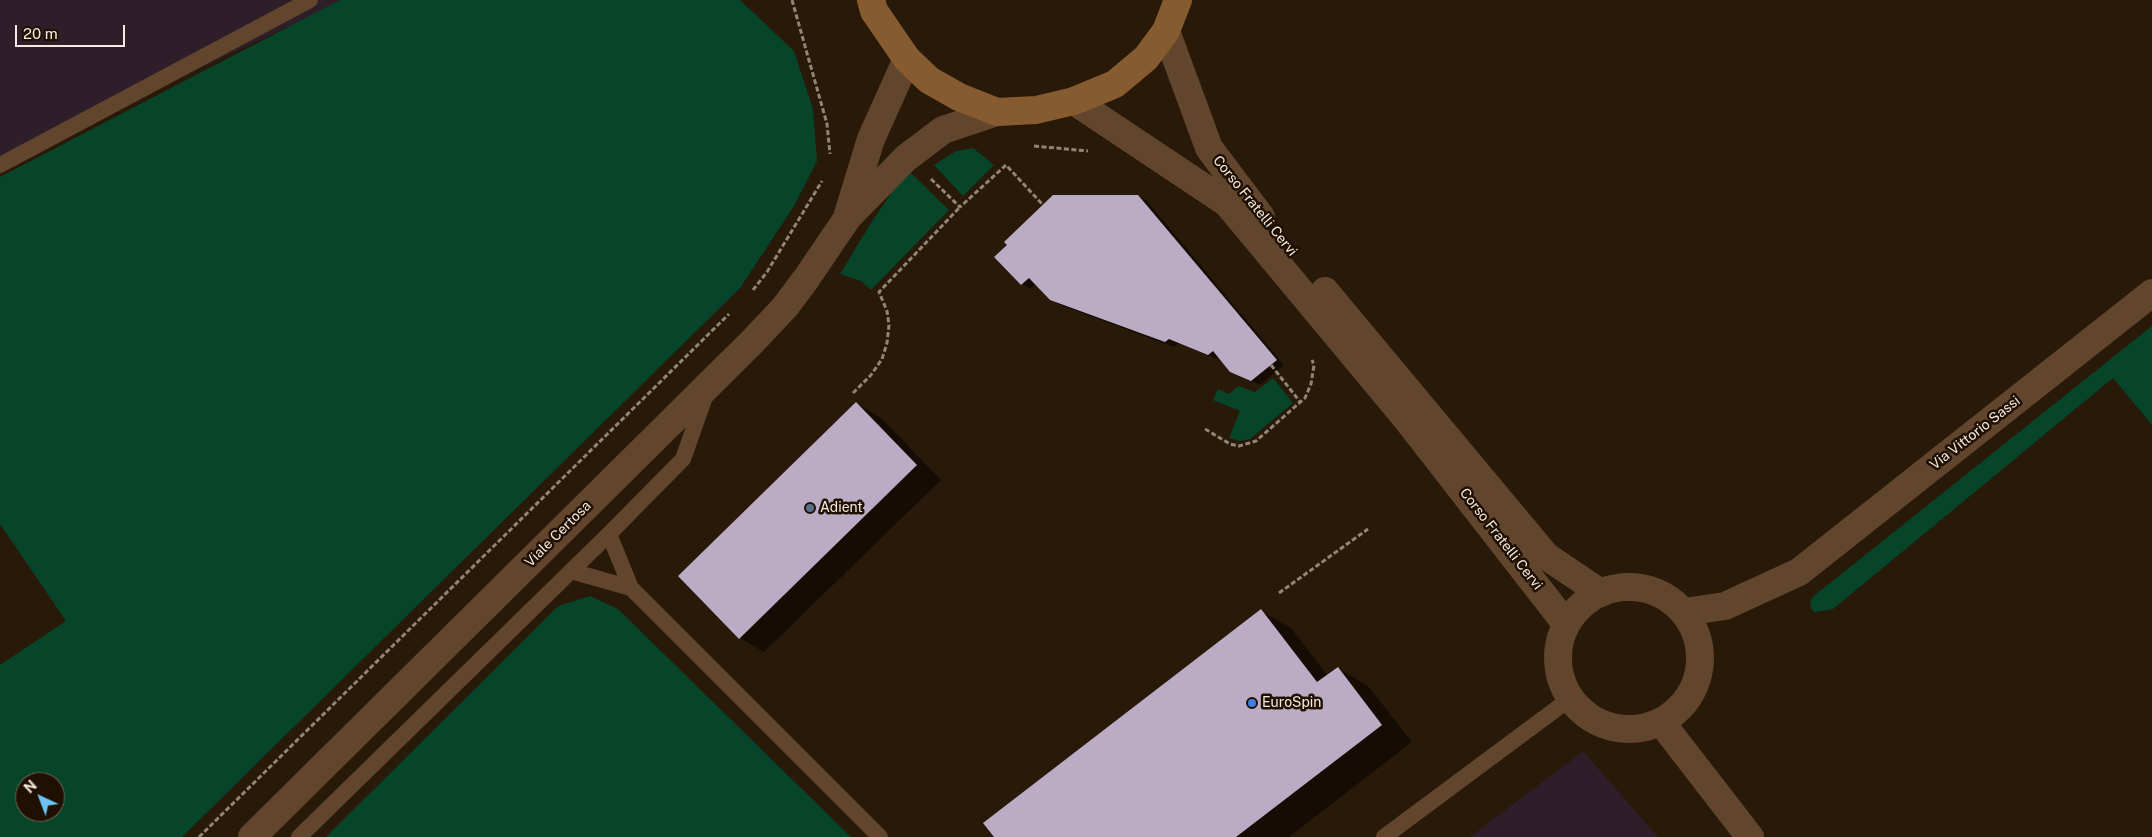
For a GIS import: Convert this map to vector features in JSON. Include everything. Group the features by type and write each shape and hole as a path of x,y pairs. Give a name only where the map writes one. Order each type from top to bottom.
{"main road":[{"path":"871,0 874,11 906,59 929,80 959,97 997,112 1036,110 1074,101 1115,84 1146,58 1166,31 1178,0"}],"street":[{"name":"Corso Fratelli Cervi","path":"1166,31 1209,148 1247,200 1546,556 1601,592"},
{"path":"848,217 871,139 906,59"},
{"name":"Corso Fratelli Cervi","path":"1074,101 1228,203 1405,417 1566,624"},
{"path":"848,217 906,158 942,130 997,112"},
{"name":"Viale Certosa","path":"252,837 710,383 784,307 806,279 848,217"},
{"name":"Via Vittorio Sassi","path":"1684,612 1725,606 1799,572 2152,293"},
{"path":"1622,587 1643,588 1665,596 1684,612 1696,633 1700,656 1697,680 1686,702 1668,718 1646,728 1622,729 1599,723 1579,709 1565,690 1558,667 1559,643 1566,624 1583,604 1601,592 1622,587"},
{"path":"1661,722 1750,837"}],"lane":[{"path":"0,165 310,0"},
{"path":"299,837 609,534 683,458 710,383"},
{"path":"609,534 631,588 880,837"},
{"path":"571,570 631,588"},
{"path":"1384,837 1571,698"}],"path":[{"path":"792,0 828,124 829,159"},
{"path":"1029,145 1058,146 1096,152"},
{"path":"906,158 917,165 960,207"},
{"path":"853,393 871,375 882,359 887,344 889,325 887,311 878,292 960,207 1006,165 1043,205"},
{"path":"751,292 767,272 826,174"},
{"path":"199,837 733,310"},
{"path":"1205,429 1230,444 1238,446 1248,445 1256,441 1301,403 1311,384 1314,365 1311,358"},
{"path":"1271,365 1301,403"},
{"path":"1279,593 1368,528"}],"shaded area":[{"path":"0,0 345,0 0,162"},
{"path":"1583,751 1658,837 1470,837"}],"green space":[{"path":"340,0 740,0 794,51 813,109 817,161 794,206 740,288 182,837 0,837 0,665 66,621 0,524 0,177"},
{"path":"973,148 994,165 963,196 934,165 956,151"},
{"path":"911,173 949,210 871,290 861,281 840,274 896,186"},
{"path":"2152,326 2152,425 2113,378 1833,609 1814,612 1810,601 1815,595"},
{"path":"1273,378 1293,403 1250,439 1240,441 1229,438 1240,411 1213,400 1218,389 1229,394 1238,386 1255,392"},
{"path":"590,596 618,609 851,837 326,837 558,606"}],"building":[{"path":"1053,195 1138,195 1277,360 1251,381 1230,372 1213,351 1208,355 1169,339 1165,342 1050,300 1029,278 1021,285 994,257 1007,245 1004,242"},
{"name":"Adient","path":"856,402 917,465 739,639 678,576"},
{"name":"EuroSpin","path":"1261,609 1317,682 1338,667 1382,725 1236,837 994,837 983,823"}],"place":[{"name":"Adient","path":"810,508"},
{"name":"EuroSpin","path":"1252,703"}]}
